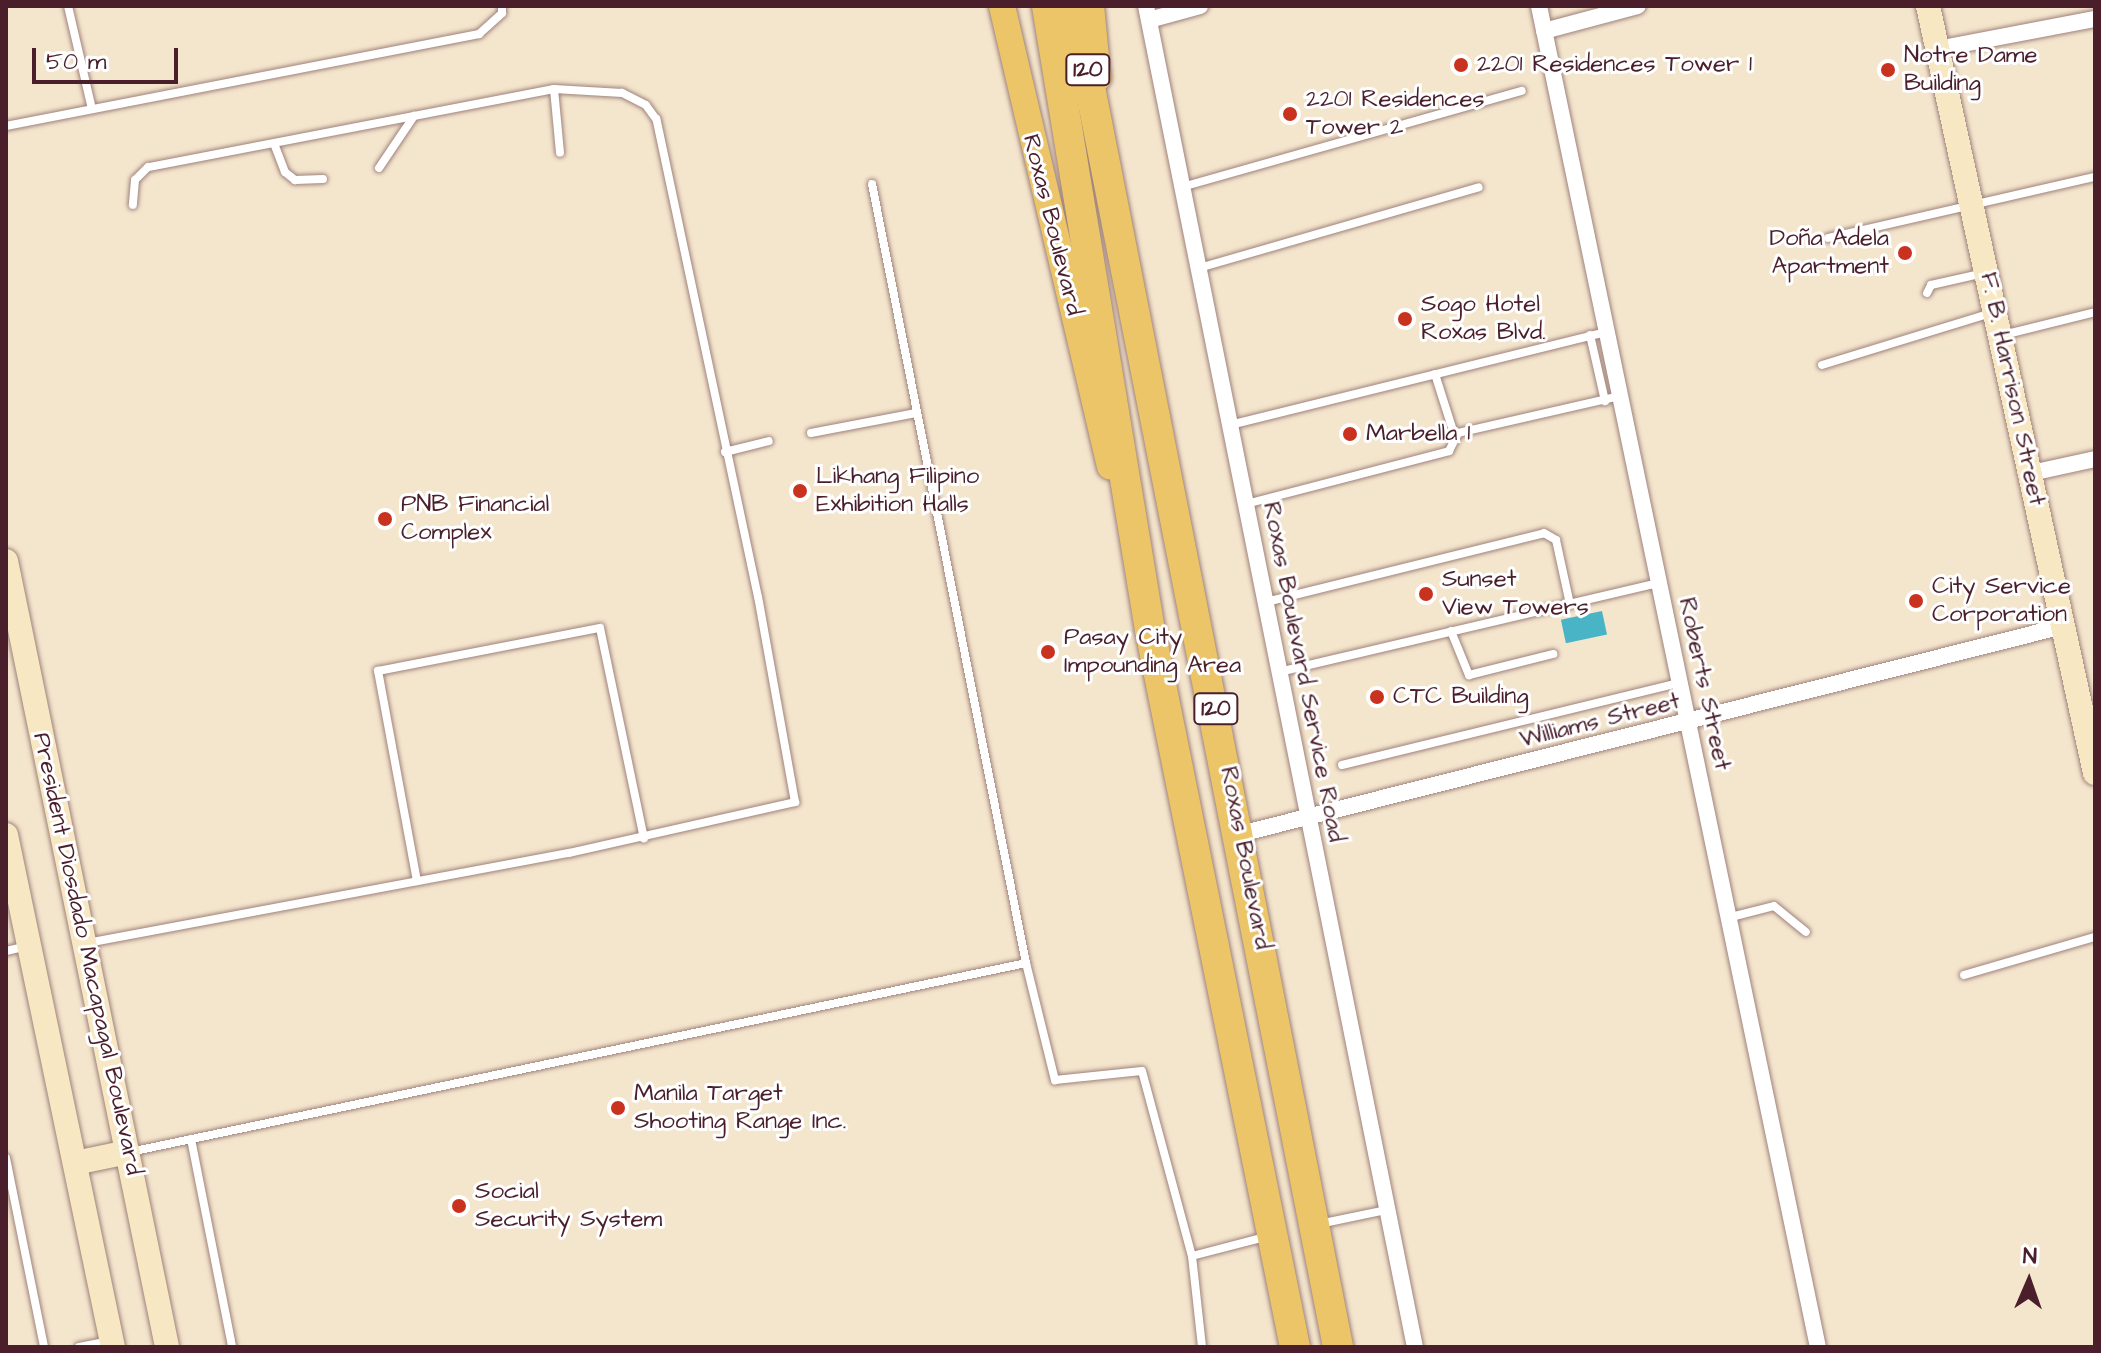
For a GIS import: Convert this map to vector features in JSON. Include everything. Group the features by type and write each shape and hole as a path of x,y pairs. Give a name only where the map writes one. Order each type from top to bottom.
{"highway":[{"name":"Roxas Boulevard","path":"1047,6 1150,630 1295,1347"},
{"name":"Roxas Boulevard","path":"1074,6 1240,834 1338,1347"}],"main road":[{"name":"Roxas Boulevard","path":"1002,6 1150,630"},
{"name":"Roxas Boulevard","path":"1091,6 1101,134"},
{"name":"F. B. Harrison Street","path":"1928,6 2063,626 2091,735 2095,773"},
{"name":"President Diosdado Macapagal Boulevard","path":"6,561 167,1347"},
{"path":"6,835 17,949 75,1163 112,1344"},
{"path":"75,1163 128,1152"}],"street":[{"path":"1147,13 1200,6"},
{"name":"Roberts Street","path":"1539,6 1598,334 1658,583 1731,917 1818,1347"},
{"path":"1544,31 1638,6"},
{"name":"Roxas Boulevard Service Road","path":"1147,13 1415,1347"},
{"path":"1937,49 2095,19"},
{"path":"2031,473 2095,459"},
{"name":"Williams Street","path":"1240,834 1688,724 2063,626"}],"lane":[{"path":"68,6 91,105"},
{"path":"6,126 91,105 479,34 502,13 502,6"},
{"path":"554,89 560,153"},
{"path":"86,943 644,838 795,802 758,597 656,119 646,105 622,93 554,89 275,146 148,167 135,180 133,205"},
{"path":"1182,187 1522,91"},
{"path":"379,168 414,116"},
{"path":"275,146 285,172 295,180 323,179"},
{"path":"1828,238 1971,202 2095,177"},
{"path":"872,184 1026,963 1055,1080 1142,1071 1192,1256 1202,1347"},
{"path":"1198,268 1479,187"},
{"path":"1927,293 1931,285 1986,273"},
{"path":"1822,365 1938,329 2095,312"},
{"path":"1934,319 1938,329"},
{"path":"1229,425 1598,334"},
{"path":"1245,504 1449,451 1454,434 1435,374"},
{"path":"1454,434 1612,398"},
{"path":"811,433 916,413"},
{"path":"725,452 769,441"},
{"path":"1265,602 1544,533 1556,540 1570,604"},
{"path":"1279,672 1658,583"},
{"path":"417,881 378,671 600,628 644,838"},
{"path":"1451,631 1469,675 1553,654"},
{"path":"1342,765 1679,683"},
{"path":"1731,917 1774,906 1806,932"},
{"path":"1964,975 2095,937"},
{"path":"128,1152 1026,963"},
{"path":"191,1139 232,1347"},
{"path":"6,1158 44,1347"},
{"path":"1315,1225 1386,1210"},
{"path":"1192,1256 1274,1235"},
{"path":"79,1347 112,1344"}],"water":[{"path":"1602,611 1607,634 1566,643 1561,620"}],"place":[{"name":"2201 Residences Tower 1","path":"1461,65"},
{"name":"Notre Dame Building","path":"1888,70"},
{"name":"2201 Residences Tower 2","path":"1290,114"},
{"name":"Doña Adela Apartment","path":"1905,253"},
{"name":"Sogo Hotel Roxas Blvd.","path":"1405,319"},
{"name":"Marbella 1","path":"1350,434"},
{"name":"Likhang Filipino Exhibition Halls","path":"800,491"},
{"name":"PNB Financial Complex","path":"385,519"},
{"name":"Sunset View Towers","path":"1426,594"},
{"name":"City Service Corporation","path":"1916,601"},
{"name":"Pasay City Impounding Area","path":"1048,652"},
{"name":"CTC Building","path":"1377,697"},
{"name":"Manila Target Shooting Range Inc.","path":"618,1108"},
{"name":"Social Security System","path":"459,1206"}]}
